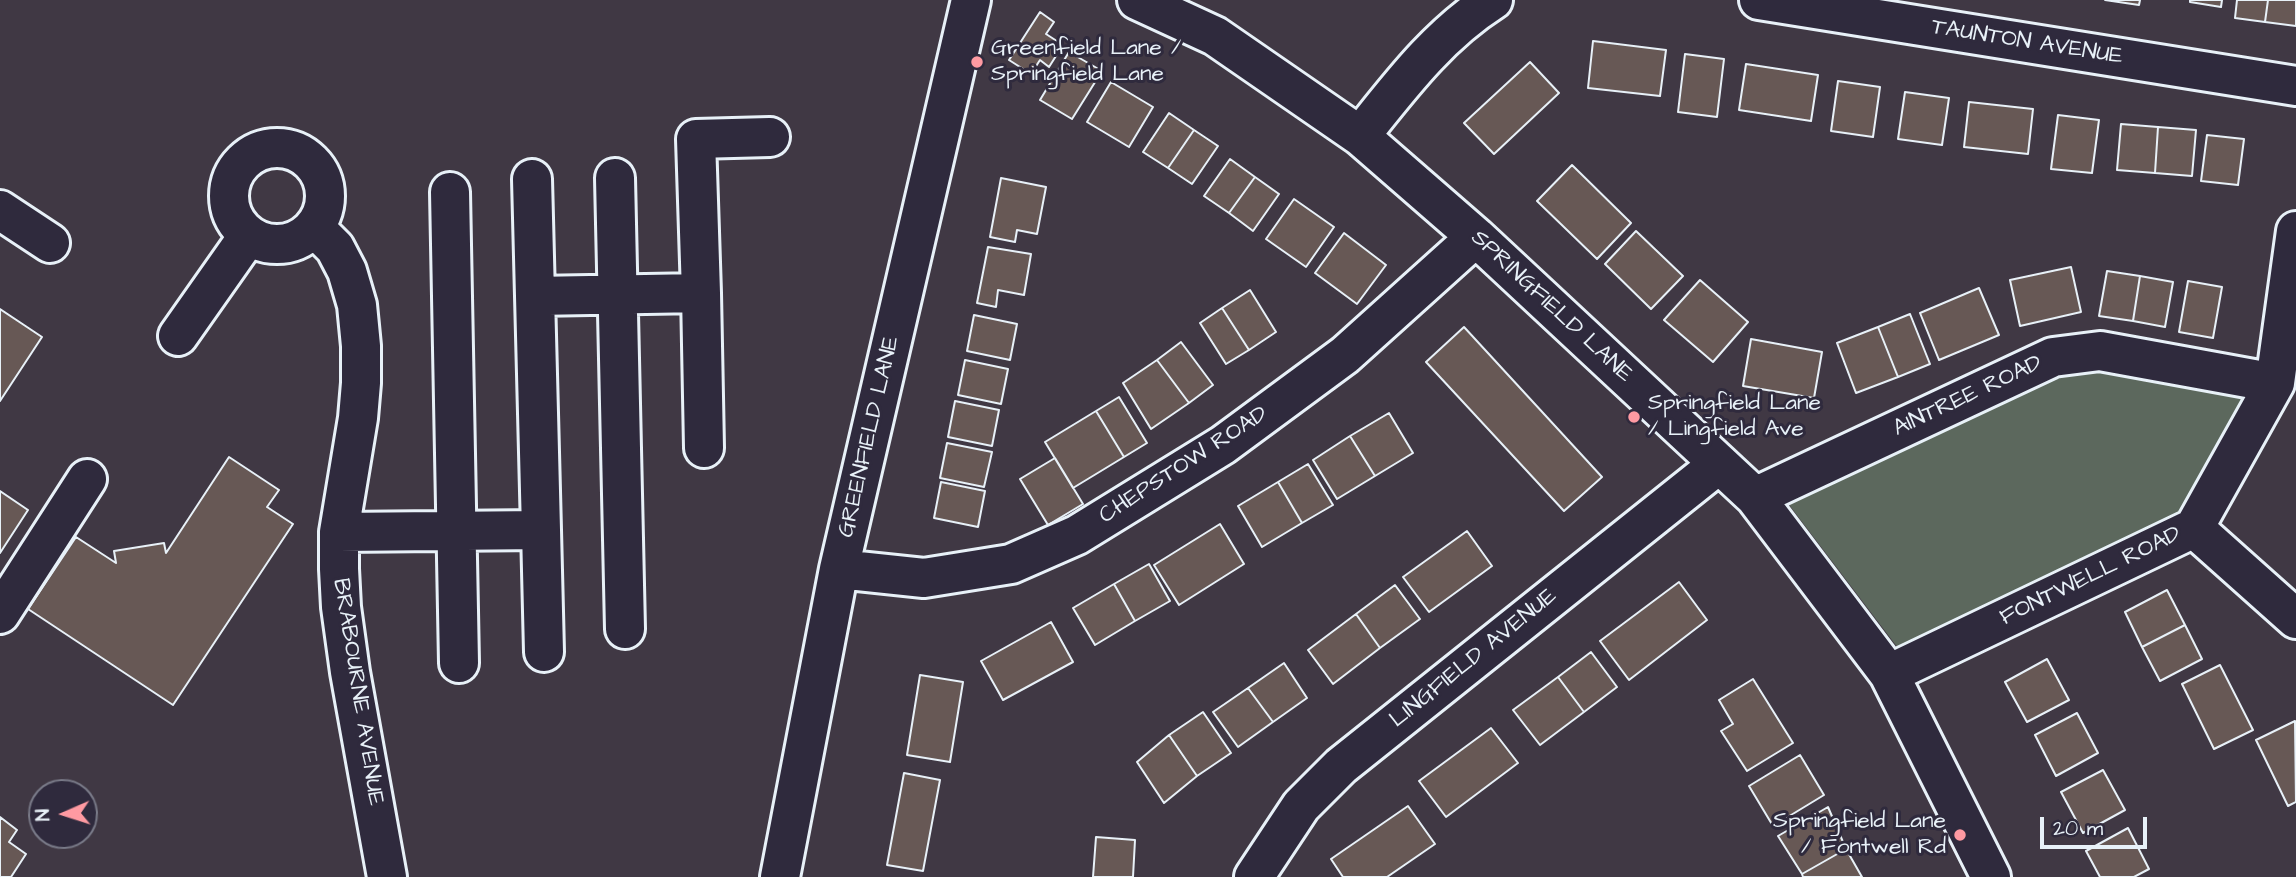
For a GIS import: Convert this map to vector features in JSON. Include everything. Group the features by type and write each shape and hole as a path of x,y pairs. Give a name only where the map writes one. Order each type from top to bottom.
{"street":[{"name":"GREENFIELD LANE","path":"780,877 839,569 971,0"},
{"name":"SPRINGFIELD LANE","path":"1138,0 1215,36 1360,136 1476,237 1755,497 1889,674 1991,877"},
{"path":"1360,136 1427,54 1452,29 1493,0"},
{"name":"TAUNTON AVENUE","path":"1759,0 2296,86"},
{"path":"704,448 696,139 770,137"},
{"path":"267,148 289,148 305,155 317,167 324,184 323,213 314,227 304,236 289,243 272,244 256,240 242,230 232,216 228,199 234,173 244,160 258,150 267,148"},
{"path":"614,178 625,628"},
{"path":"532,179 544,652"},
{"path":"450,192 459,663"},
{"path":"0,210 50,243"},
{"name":"BRABOURNE AVENUE","path":"314,227 335,248 347,271 357,305 361,346 358,418 339,531 341,607 350,673 387,877"},
{"name":"FONTWELL ROAD","path":"1889,674 2194,528 2275,383 2296,231"},
{"path":"178,336 249,235"},
{"name":"CHEPSTOW ROAD","path":"839,569 924,578 1011,564 1077,535 1223,445 1345,355 1476,237"},
{"path":"535,296 701,293"},
{"name":"AINTREE ROAD","path":"1755,497 2053,358 2100,351 2275,383"},
{"name":"LINGFIELD AVENUE","path":"1254,877 1301,806 1340,766 1719,464"},
{"path":"0,614 86,479"},
{"path":"2194,528 2296,619"},
{"path":"339,531 541,530"}],"green space":[{"path":"2096,360 2256,390 2183,523 1901,652 1777,489"}],"building":[{"path":"2105,0 2140,0 2139,5"},
{"path":"2190,0 2222,0 2221,7"},
{"path":"2237,0 2268,0 2265,22 2235,18"},
{"path":"2268,0 2296,0 2296,26 2265,22"},
{"path":"1040,12 1054,22 1046,34 1063,45 1049,67 1040,60 1031,74 1009,60"},
{"path":"1593,41 1666,50 1660,96 1588,88"},
{"path":"1069,52 1102,71 1072,119 1040,100"},
{"path":"1685,54 1724,59 1717,117 1678,112"},
{"path":"1530,62 1559,93 1494,154 1464,123"},
{"path":"1746,64 1818,75 1811,121 1739,110"},
{"path":"1838,81 1880,87 1873,137 1831,131"},
{"path":"1111,82 1153,107 1129,147 1087,122"},
{"path":"1905,92 1949,98 1942,145 1898,139"},
{"path":"1969,102 2033,109 2028,154 1964,147"},
{"path":"1169,113 1194,130 1168,168 1143,152"},
{"path":"2058,115 2099,120 2092,173 2051,169"},
{"path":"2121,124 2158,127 2155,173 2117,170"},
{"path":"2158,127 2196,130 2192,176 2155,173"},
{"path":"1194,130 1218,146 1192,184 1168,168"},
{"path":"2207,135 2244,139 2238,185 2201,181"},
{"path":"1230,159 1255,177 1229,213 1204,196"},
{"path":"1572,165 1631,223 1597,259 1537,201"},
{"path":"1255,177 1279,194 1253,231 1229,213"},
{"path":"1001,178 1046,187 1037,234 1017,230 1015,242 990,237"},
{"path":"1294,199 1334,227 1306,267 1266,239"},
{"path":"1636,231 1683,276 1651,309 1605,264"},
{"path":"1344,233 1386,265 1357,304 1315,273"},
{"path":"988,247 1031,254 1024,295 998,290 996,307 977,303"},
{"path":"2071,267 2081,312 2020,326 2010,280"},
{"path":"2107,271 2140,276 2133,321 2099,316"},
{"path":"2140,276 2173,282 2165,327 2133,321"},
{"path":"1700,280 1748,322 1713,362 1664,320"},
{"path":"2188,281 2222,287 2213,338 2179,332"},
{"path":"1979,288 1999,335 1939,360 1920,313"},
{"path":"1250,290 1276,332 1249,350 1222,308"},
{"path":"1222,308 1249,350 1226,364 1200,323"},
{"path":"0,309 42,337 0,401"},
{"path":"1910,314 1930,364 1898,377 1878,327"},
{"path":"974,315 1017,324 1010,360 967,351"},
{"path":"1464,327 1602,477 1564,511 1426,362"},
{"path":"1878,327 1898,377 1856,393 1837,343"},
{"path":"1751,339 1822,352 1814,398 1743,386"},
{"path":"1181,342 1213,385 1189,403 1157,360"},
{"path":"965,360 1008,369 1001,404 958,395"},
{"path":"1157,360 1189,403 1151,429 1123,383"},
{"path":"1119,397 1147,443 1124,457 1096,411"},
{"path":"955,401 999,410 992,446 948,437"},
{"path":"1096,411 1124,457 1073,488 1045,442"},
{"path":"1389,413 1413,453 1375,476 1350,436"},
{"path":"1350,436 1375,476 1337,499 1313,460"},
{"path":"947,443 992,452 984,487 940,478"},
{"path":"229,457 279,490 267,507 293,524 173,705 28,609 76,537 116,563 114,551 164,543 166,553"},
{"path":"1055,458 1083,504 1048,525 1020,479"},
{"path":"1308,464 1333,505 1302,523 1278,482"},
{"path":"941,482 985,491 978,527 934,518"},
{"path":"1278,482 1302,523 1262,547 1238,506"},
{"path":"0,491 28,510 0,553"},
{"path":"1220,524 1244,564 1179,605 1154,565"},
{"path":"1467,531 1492,566 1429,612 1403,577"},
{"path":"1149,564 1170,601 1135,621 1114,584"},
{"path":"1679,582 1707,620 1629,680 1600,641"},
{"path":"1114,584 1135,621 1095,645 1073,608"},
{"path":"1395,585 1420,619 1380,648 1356,614"},
{"path":"2167,590 2185,625 2142,647 2125,612"},
{"path":"1356,614 1380,648 1333,684 1308,650"},
{"path":"1051,622 1073,662 1003,700 981,661"},
{"path":"2185,625 2202,659 2160,681 2142,647"},
{"path":"1591,652 1617,687 1584,712 1558,677"},
{"path":"2047,659 2069,700 2027,722 2005,682"},
{"path":"1284,663 1307,698 1273,722 1248,688"},
{"path":"2220,665 2253,730 2214,749 2182,684"},
{"path":"920,675 963,682 950,762 907,755"},
{"path":"1558,677 1584,712 1540,745 1513,710"},
{"path":"1753,679 1793,743 1747,771 1721,731 1733,724 1719,700"},
{"path":"1248,688 1273,722 1238,747 1213,712"},
{"path":"1203,712 1231,753 1197,776 1169,735"},
{"path":"2077,713 2098,753 2056,776 2035,735"},
{"path":"2295,721 2296,802 2288,806 2256,740"},
{"path":"1491,728 1518,763 1446,817 1419,781"},
{"path":"1169,735 1197,776 1164,803 1137,762"},
{"path":"1800,755 1824,795 1773,826 1749,786"},
{"path":"2103,770 2125,810 2083,833 2061,792"},
{"path":"904,773 940,780 923,871 887,865"},
{"path":"1408,806 1435,844 1387,877 1343,877 1331,859"},
{"path":"1828,807 1846,849 1802,874 1778,836"},
{"path":"0,817 17,830 9,842 26,854 11,877 0,877"},
{"path":"2128,828 2149,869 2134,877 2100,877 2086,851"},
{"path":"1096,837 1135,840 1133,877 1093,877"},
{"path":"1846,849 1862,877 1803,877 1802,874"}],"place":[{"name":"Greenfield Lane / Springfield Lane","path":"977,62"},
{"name":"Springfield Lane / Lingfield Ave","path":"1634,417"},
{"name":"Springfield Lane / Fontwell Rd","path":"1960,835"}]}
